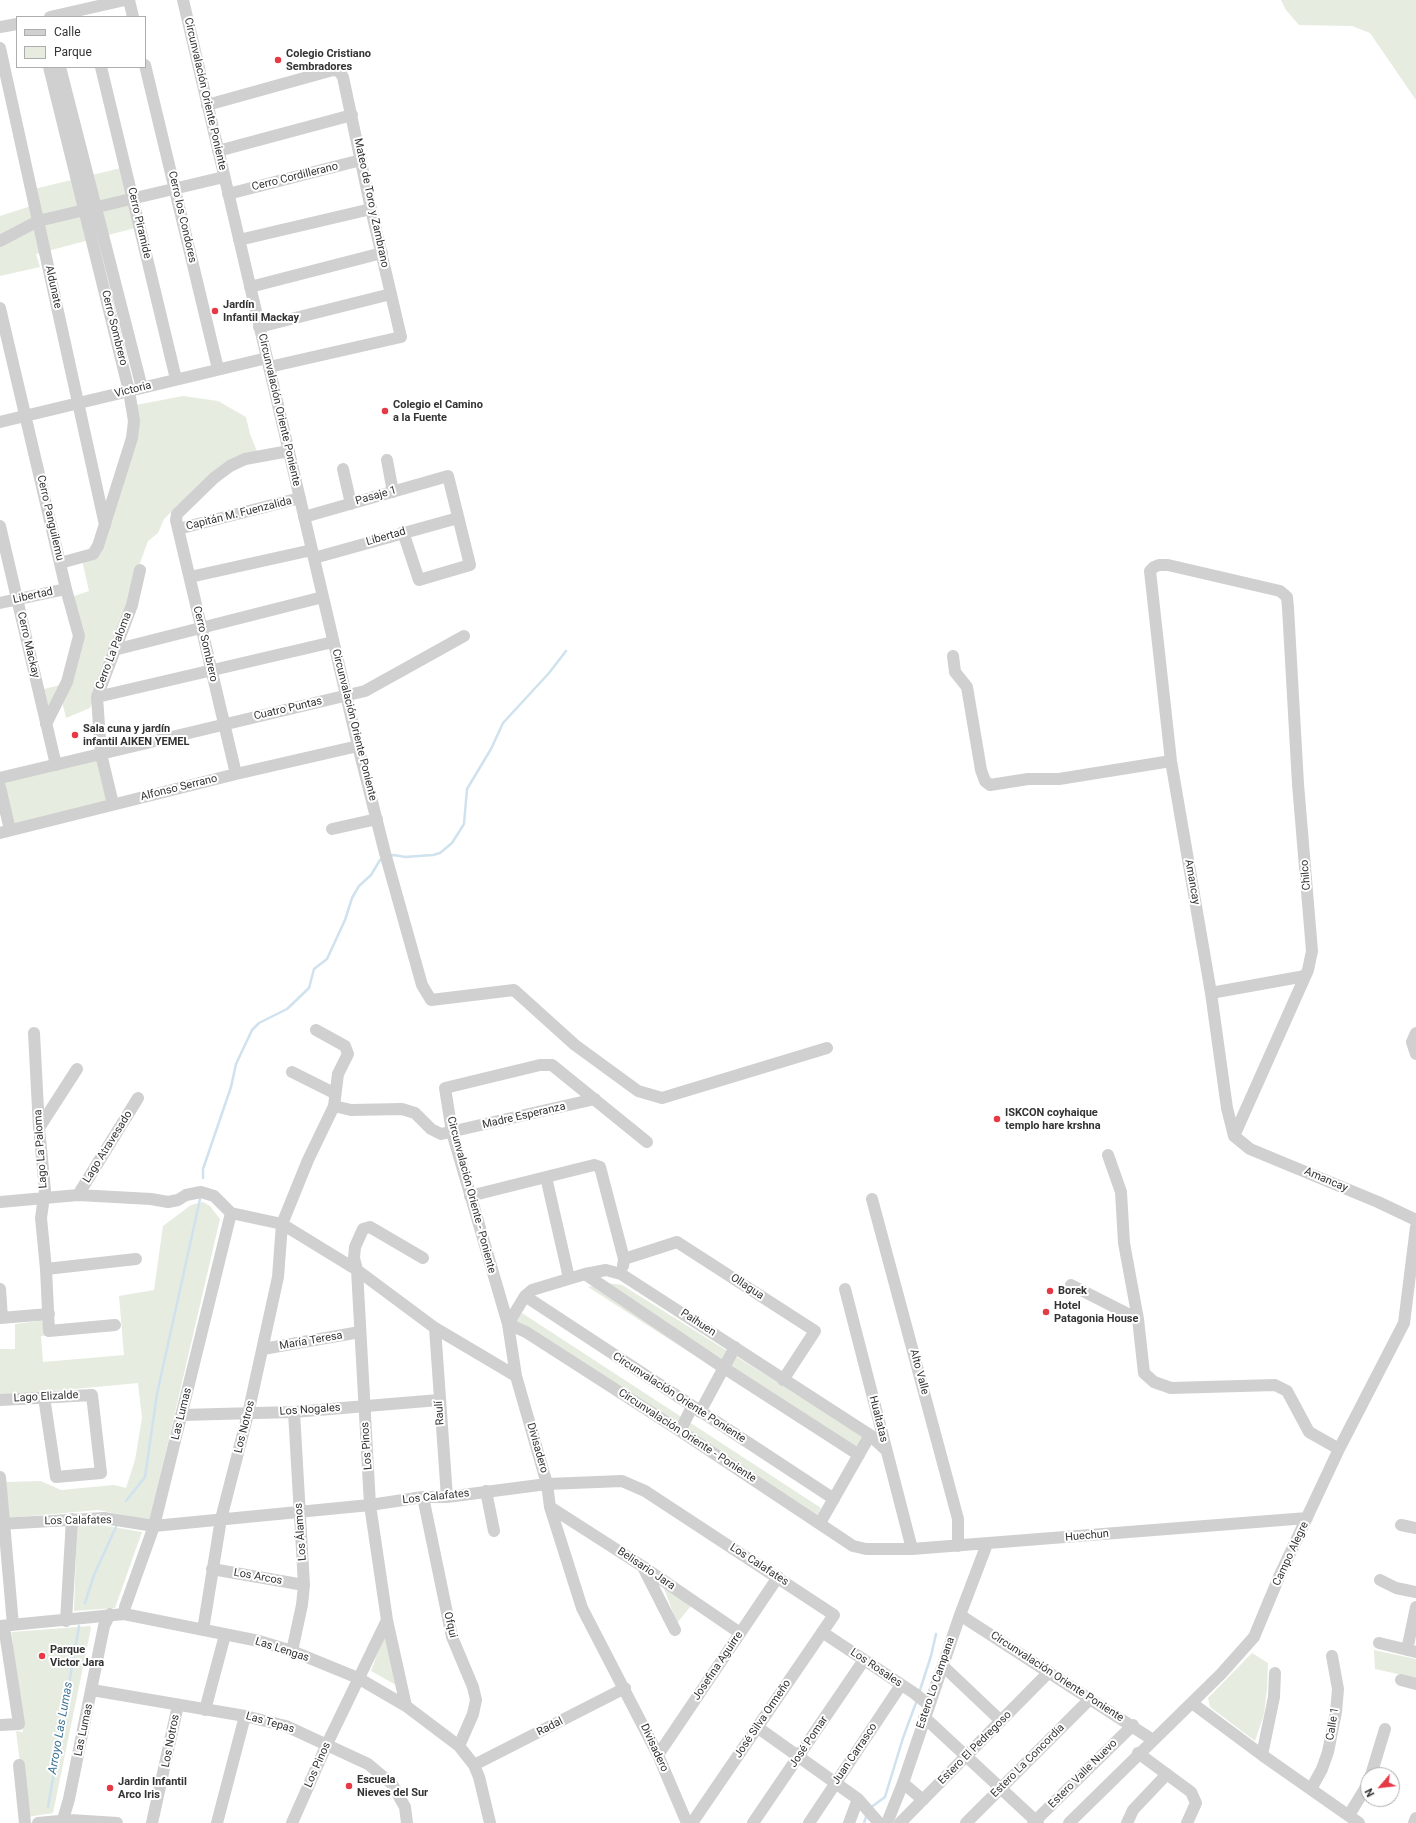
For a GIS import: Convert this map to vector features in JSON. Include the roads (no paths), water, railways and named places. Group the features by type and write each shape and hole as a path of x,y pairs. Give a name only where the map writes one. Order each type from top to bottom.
{"street":[{"path":"60,16 88,13 125,0"},
{"path":"129,0 133,16"},
{"name":"Circunvalación Oriente Poniente","path":"183,0 358,746 389,868 422,985 431,1000 514,990 574,1046 638,1091 662,1098 827,1048"},
{"path":"0,27 16,24"},
{"name":"Aldunate","path":"0,48 105,527"},
{"name":"Cerro Sombrero","path":"50,68 142,388"},
{"name":"Cerro Sombrero","path":"60,68 130,391 134,421 132,438 105,527 94,554 60,562"},
{"name":"Cerro Piramide","path":"101,68 176,379"},
{"name":"Cerro los Condores","path":"146,68 218,369"},
{"name":"Mateo de Toro y Zambrano","path":"207,105 333,70 339,71 343,77 371,209 402,337"},
{"path":"218,151 352,115"},
{"name":"Cerro Cordillerano","path":"228,194 361,160"},
{"path":"0,241 38,221 90,210 224,177"},
{"path":"239,240 371,209"},
{"path":"250,287 382,254"},
{"path":"259,327 391,294"},
{"name":"Cerro Panguilemu","path":"0,308 66,589 79,636 67,682 46,724"},
{"name":"Victoria","path":"0,422 218,369 268,362 402,337"},
{"name":"Cerro Sombrero","path":"236,774 178,529 177,514 214,478 230,466 245,460 289,451"},
{"path":"387,460 393,492"},
{"path":"343,469 350,504"},
{"name":"Pasaje 1","path":"304,516 448,476 458,518"},
{"name":"Capitán M. Fuenzalida","path":"178,529 300,498"},
{"path":"403,532 418,580 470,565 458,518"},
{"name":"Libertad","path":"190,577 313,554 458,518"},
{"name":"Cerro Mackay","path":"0,526 56,765"},
{"name":"Amancay","path":"1287,598 1280,591 1168,565 1159,565 1150,571 1171,761 1211,993 1227,1108 1234,1136 1250,1149 1378,1202 1416,1220"},
{"name":"Cerro La Paloma","path":"113,804 101,754 97,697 132,605 140,570"},
{"name":"Libertad","path":"0,603 66,589"},
{"path":"114,650 323,597"},
{"name":"Chilco","path":"1234,1136 1305,976 1312,951 1298,784 1287,598"},
{"name":"Cuatro Puntas","path":"0,778 365,691 464,636"},
{"path":"97,697 333,642"},
{"path":"953,656 955,672 967,687 981,770 985,781 990,785 1028,778 1059,779 1171,761"},
{"name":"Alfonso Serrano","path":"5,831 236,774 358,746"},
{"path":"0,787 5,831"},
{"path":"332,829 377,819"},
{"path":"1211,993 1305,976"},
{"path":"316,1030 341,1043 348,1049 348,1054 338,1074 334,1093 334,1106"},
{"name":"Lago La Paloma","path":"34,1033 39,1128 46,1190 43,1198 41,1218 50,1331 115,1326"},
{"path":"1416,1033 1412,1042 1416,1054"},
{"name":"Circunvalación Oriente - Poniente","path":"516,1376 508,1324 452,1132 445,1088 540,1065 552,1065 595,1100"},
{"path":"39,1128 77,1069"},
{"path":"292,1072 334,1093"},
{"name":"Lago Atravesado","path":"78,1195 138,1098"},
{"path":"595,1100 647,1142"},
{"name":"Madre Esperanza","path":"334,1106 351,1110 402,1109 420,1117 431,1129 438,1133 452,1132 595,1100"},
{"name":"Los Notros","path":"203,1630 221,1519 248,1414 278,1277 282,1224 308,1160 334,1106"},
{"path":"1108,1155 1121,1192 1124,1242 1138,1319 1144,1373 1154,1382 1171,1388 1275,1385 1287,1391 1309,1432 1338,1449"},
{"path":"470,1196 594,1164 600,1167 624,1259 622,1274"},
{"path":"546,1177 569,1278"},
{"path":"0,1202 78,1195 151,1199 168,1202 178,1200 186,1195 200,1192 214,1196 231,1213 282,1224 357,1270 435,1328 516,1376"},
{"name":"Alto Valle","path":"872,1199 958,1519 958,1546"},
{"name":"Las Lumas","path":"124,1614 125,1607 154,1526 231,1213"},
{"name":"Los Pinos","path":"406,1706 387,1620 370,1505 357,1270 354,1258 355,1247 362,1232 368,1227 375,1228 423,1258"},
{"name":"Campo Alegre","path":"1069,1823 1138,1753 1154,1740 1192,1703 1254,1637 1279,1577 1338,1449 1404,1323 1416,1228"},
{"name":"Ollagua","path":"624,1259 677,1242 815,1331 783,1380"},
{"path":"46,1269 136,1259"},
{"name":"Paihuen","path":"525,1296 532,1290 586,1274 606,1270 622,1274 783,1380 870,1435 886,1450"},
{"path":"586,1274 724,1368 859,1455"},
{"path":"1071,1285 1138,1319"},
{"path":"0,1289 1,1318 49,1314"},
{"name":"Hualtatas","path":"845,1289 912,1549"},
{"path":"508,1324 525,1296"},
{"name":"Circunvalación Oriente Poniente","path":"525,1296 696,1410 834,1499"},
{"name":"Circunvalación Oriente - Poniente","path":"508,1324 526,1332 680,1431 853,1546 866,1549"},
{"name":"Raulí","path":"435,1328 447,1497"},
{"name":"María Teresa","path":"263,1349 360,1332"},
{"path":"680,1431 724,1368 735,1347"},
{"name":"Divisadero","path":"516,1376 547,1484 550,1507 582,1608 625,1688 658,1755 687,1823"},
{"name":"Lago Elizalde","path":"0,1400 44,1397 92,1394 101,1473 56,1477 44,1397"},
{"name":"Los Nogales","path":"182,1415 294,1412 439,1400"},
{"name":"Los Álamos","path":"292,1651 302,1605 304,1585 294,1412"},
{"path":"820,1523 870,1435"},
{"path":"0,1476 6,1626 19,1724 0,1726"},
{"name":"Los Calafates","path":"2,1524 104,1518 154,1526 370,1505 423,1498 447,1497 547,1484 622,1481 644,1491 778,1577 834,1615"},
{"path":"486,1491 494,1531"},
{"name":"Ofqui","path":"423,1498 452,1637 473,1688 476,1700 473,1714 459,1746"},
{"name":"Belisario Jara","path":"550,1507 642,1566 740,1633"},
{"name":"Huechun","path":"866,1549 912,1549 987,1544 1307,1518"},
{"path":"66,1620 72,1519"},
{"path":"1402,1525 1416,1528"},
{"name":"Estero Lo Campana","path":"887,1823 903,1783 926,1708 943,1666 960,1615 987,1544"},
{"path":"642,1566 675,1630"},
{"name":"Los Arcos","path":"212,1569 304,1585"},
{"name":"Josefina Aguirre","path":"658,1755 778,1577"},
{"path":"1380,1580 1396,1588 1416,1592"},
{"path":"1379,1643 1411,1651 1416,1606"},
{"name":"Las Lumas","path":"66,1822 69,1799 104,1626 110,1614"},
{"name":"Las Lengas","path":"6,1626 110,1614 124,1614 259,1641 292,1651 358,1678 406,1706 459,1746 474,1765 479,1777 490,1823"},
{"name":"José Silva Ormeño","path":"692,1823 834,1615"},
{"name":"Circunvalación Oriente Poniente","path":"960,1615 1154,1740"},
{"name":"Los Pinos","path":"292,1823 327,1744 387,1620"},
{"name":"Los Rosales","path":"822,1632 914,1693 967,1756 1036,1822"},
{"path":"206,1710 225,1635"},
{"name":"Calle 1","path":"1311,1789 1322,1769 1328,1752 1336,1712 1338,1689 1332,1656"},
{"name":"José Pomar","path":"753,1823 864,1660"},
{"path":"943,1666 1001,1720"},
{"name":"Estero El Pedregoso","path":"900,1823 1049,1672"},
{"path":"1262,1755 1274,1697 1275,1673"},
{"path":"1401,1680 1416,1684"},
{"name":"Juan Carrasco","path":"809,1823 901,1685"},
{"name":"Radal","path":"474,1765 625,1688"},
{"name":"Las Tepas","path":"92,1690 245,1716 286,1726 368,1764 392,1784 405,1807 408,1823"},
{"name":"Estero La Concordia","path":"966,1823 1090,1699"},
{"path":"1192,1703 1262,1755 1359,1823"},
{"name":"Los Notros","path":"152,1823 178,1705"},
{"path":"217,1823 245,1716"},
{"name":"Estero Valle Nuevo","path":"1036,1822 1132,1725"},
{"path":"757,1727 836,1782 861,1802 876,1819"},
{"path":"1373,1767 1385,1729"},
{"path":"1138,1753 1192,1792 1196,1803 1187,1823"},
{"path":"19,1765 25,1823"},
{"path":"1127,1823 1133,1810 1167,1774"},
{"path":"903,1783 923,1800"},
{"path":"1348,1815 1360,1796"},
{"path":"849,1823 861,1802"},
{"path":"1414,1823 1416,1818"},
{"path":"38,1823 117,1823"}],"waterway":[{"path":"390,856 394,855 405,857 433,855 440,853 452,843 464,824 467,789 491,749 503,723 549,673 566,651"},
{"path":"203,1178 203,1169 231,1087 236,1064 252,1030 259,1023 287,1009 309,988 314,969 327,959 345,920 352,898 359,886 371,875 380,860 383,859"},
{"path":"126,1501 145,1477 157,1394 200,1199"},
{"path":"85,1603 94,1575 116,1527"},
{"name":"Arroyo Las Lumas","path":"48,1807 79,1626"},
{"path":"919,1693 931,1656 936,1634"},
{"path":"870,1808 885,1797 903,1738 917,1700"},
{"path":"864,1823 867,1814"}],"place":[{"name":"Colegio Cristiano Sembradores","path":"278,60"},
{"name":"Jardín Infantil Mackay","path":"215,311"},
{"name":"Colegio el Camino a la Fuente","path":"385,411"},
{"name":"Sala cuna y jardín infantil AIKEN YEMEL","path":"75,735"},
{"name":"ISKCON coyhaique templo hare krshna","path":"997,1119"},
{"name":"Borek","path":"1050,1291"},
{"name":"Hotel Patagonia House","path":"1046,1312"},
{"name":"Parque Victor Jara","path":"42,1656"},
{"name":"Escuela Nieves del Sur","path":"349,1786"},
{"name":"Jardin Infantil Arco Iris","path":"110,1788"}]}
